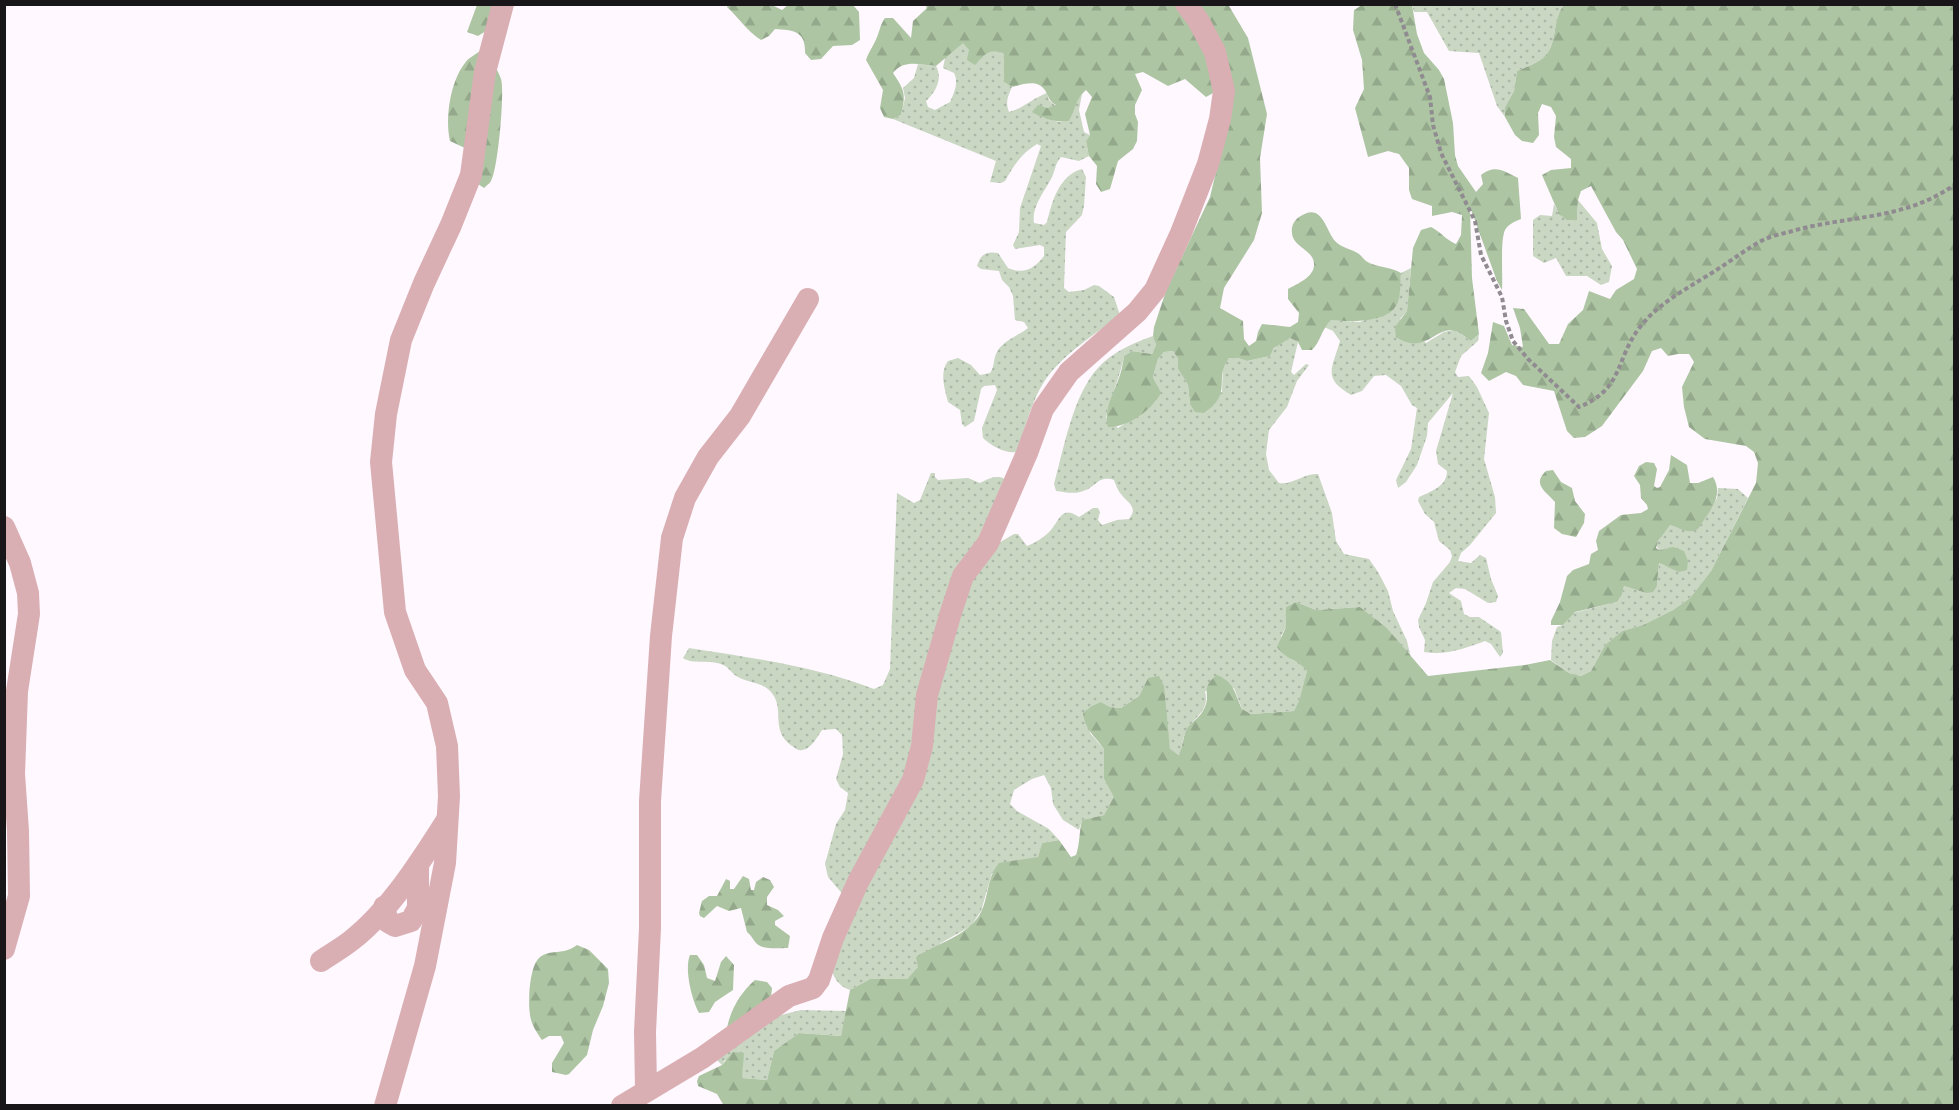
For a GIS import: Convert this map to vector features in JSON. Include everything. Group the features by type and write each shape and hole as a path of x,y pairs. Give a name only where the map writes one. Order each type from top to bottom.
{"street":[{"path":"385,1106 425,966 445,862 447,818 447,746 437,703 415,670 395,612 381,462 386,414 401,340 471,175 486,72 503,4"},
{"path":"622,1106 646,1089 702,1058 789,996 813,988 819,980 833,938 858,882 913,780 922,746 927,695 963,576 988,543 1044,408 1069,372 1137,312 1155,290 1181,233 1208,164 1220,120 1224,91 1215,52 1198,20 1186,4"},
{"path":"646,1089 650,801 661,636 672,538 685,498 708,457 740,416 808,299"},
{"path":"4,527 20,563 28,593 29,614 16,691 14,774 19,896 4,949"},
{"path":"4,700 20,672"},
{"path":"321,961 352,940 384,907 388,922 395,926 411,921 418,908 418,865 447,818"}],"path":[{"path":"1395,4 1430,97 1433,125 1441,153 1474,221 1481,255 1502,297 1506,321 1513,340 1528,359 1579,407 1593,402 1614,381 1629,344 1640,326 1660,307 1765,239 1806,227 1877,216 1915,206 1954,185"}],"green space":[{"path":"477,5 491,5 495,15 486,31 478,36 467,32"},
{"path":"728,5 772,5 782,10 788,5 853,5 859,12 860,40 852,45 833,46 821,59 811,60 805,53 801,36 797,33 775,29 761,40 727,7"},
{"path":"927,5 1178,5 1206,38 1215,92 1206,97 1185,79 1168,86 1143,72 1135,74 1142,90 1135,105 1138,122 1137,141 1133,149 1118,161 1110,189 1101,192 1096,184 1097,166 1089,156 1086,141 1090,135 1085,114 1092,97 1086,90 1079,98 1069,121 1055,121 1032,112 1038,105 1047,108 1056,105 1044,89 1036,84 1012,87 1004,82 1004,54 999,52 988,53 975,65 967,60 969,50 963,43 936,66 907,64 902,66 893,73 903,93 904,102 901,115 893,119 884,117 880,108 883,90 866,60 867,57 885,18 893,18 911,38 913,21 926,9"},
{"path":"1193,5 1229,6 1248,38 1267,114 1260,158 1262,213 1254,240 1224,288 1220,308 1243,321 1244,339 1249,346 1256,341 1262,324 1290,327 1298,322 1299,313 1288,299 1288,289 1308,277 1314,265 1311,256 1293,238 1292,228 1299,217 1313,212 1322,218 1337,243 1359,254 1370,263 1401,273 1399,299 1391,312 1384,316 1356,321 1331,320 1312,350 1302,350 1298,342 1290,338 1274,348 1270,356 1247,361 1229,358 1223,372 1218,399 1204,413 1195,412 1190,404 1188,385 1178,369 1178,359 1173,351 1164,352 1158,359 1153,377 1161,393 1152,406 1131,421 1108,427 1108,407 1120,375 1124,356 1132,351 1152,354 1156,345 1153,336 1154,327 1166,291 1210,197 1219,159 1230,88"},
{"path":"1362,5 1412,5 1417,34 1424,53 1444,79 1453,123 1458,166 1476,192 1483,184 1481,175 1491,170 1504,171 1518,178 1521,219 1508,226 1503,235 1502,290 1470,207 1472,278 1479,334 1471,341 1457,332 1448,330 1423,342 1406,342 1396,337 1395,327 1407,311 1413,248 1421,230 1431,227 1456,244 1461,235 1462,215 1452,212 1432,216 1432,206 1412,199 1409,190 1409,168 1399,154 1388,151 1368,157 1355,108 1364,89 1362,60 1353,30 1354,10"},
{"path":"1412,5 1564,5 1557,18 1548,52 1540,60 1517,71 1514,91 1505,107 1505,117 1497,106 1479,53 1449,51 1427,12 1414,12"},
{"path":"1564,5 1954,5 1954,1105 724,1106 717,1094 698,1086 699,1076 722,1065 733,1052 744,1053 742,1078 767,1080 774,1051 799,1033 841,1036 850,990 870,979 907,979 918,967 916,957 969,927 981,912 992,874 999,863 1038,857 1042,843 1059,840 1071,857 1076,855 1082,820 1104,815 1114,797 1104,779 1104,749 1084,719 1083,713 1092,706 1101,702 1110,707 1121,708 1139,696 1148,678 1159,676 1164,686 1170,749 1179,755 1186,730 1203,712 1208,684 1217,675 1231,685 1242,709 1251,714 1294,711 1307,671 1284,655 1277,647 1286,627 1286,607 1296,602 1316,610 1360,607 1386,627 1428,676 1550,660 1569,673 1581,676 1591,671 1605,645 1622,631 1643,625 1673,610 1690,598 1711,571 1756,483 1758,463 1754,452 1746,446 1705,439 1689,427 1682,387 1694,362 1689,354 1668,356 1661,348 1652,351 1643,371 1602,426 1585,437 1574,438 1567,431 1554,391 1523,385 1516,376 1506,372 1489,381 1481,373 1488,353 1493,322 1504,326 1512,345 1523,347 1520,328 1513,308 1524,309 1549,344 1559,344 1568,324 1583,310 1589,291 1610,299 1616,290 1634,279 1637,269 1623,240 1616,232 1591,186 1581,191 1577,220 1567,220 1559,214 1542,175 1551,170 1571,168 1571,159 1556,147 1554,137 1556,116 1551,107 1542,104 1538,113 1539,135 1533,143 1522,141 1515,135 1505,117 1505,107 1514,91 1517,71 1540,60 1548,52 1557,18"},
{"path":"963,42 969,50 996,50 1004,54 1004,82 1012,87 1007,102 1009,112 1047,93 1049,100 1056,106 1047,108 1041,117 1059,122 1069,121 1077,100 1082,94 1079,110 1084,132 1090,135 1086,141 1089,156 1079,161 1061,157 1059,159 1036,206 1034,223 1044,225 1047,222 1054,198 1062,183 1074,172 1082,169 1086,177 1084,206 1082,215 1066,232 1064,288 1069,292 1084,290 1094,285 1099,286 1114,297 1120,315 1067,356 1045,380 1031,410 1017,452 999,449 983,438 982,428 997,390 995,385 984,386 981,389 974,421 965,427 962,424 960,410 948,402 943,376 948,361 958,358 971,365 980,375 990,373 998,349 1028,328 1024,322 1015,320 1013,296 999,271 981,269 977,266 982,256 990,252 998,253 1008,268 1019,271 1033,267 1044,256 1044,247 1040,245 1015,249 1013,245 1019,232 1020,208 1041,146 1037,144 1022,156 1005,181 990,182 996,161 893,119 901,115 905,98 903,88 914,78 918,64 936,66 939,75 933,93 926,101 928,107 935,110 950,102 956,80 954,73 943,68 945,58"},
{"path":"480,51 488,53 500,76 502,86 496,163 491,181 484,188 478,184 467,149 450,141 448,122 452,90 460,71 466,61"},
{"path":"1578,200 1597,223 1602,249 1612,266 1609,282 1601,285 1587,276 1566,276 1556,258 1544,263 1533,256 1533,220 1540,215 1552,216 1554,204 1563,216 1577,220"},
{"path":"1411,268 1407,311 1400,319 1426,343 1444,332 1455,330 1471,341 1479,334 1478,341 1461,356 1455,372 1458,377 1469,376 1477,387 1489,413 1484,459 1495,497 1496,513 1461,553 1458,561 1471,563 1480,555 1486,558 1498,596 1496,602 1488,603 1465,589 1456,588 1449,593 1461,601 1464,614 1479,617 1501,632 1503,653 1500,657 1491,644 1485,641 1448,652 1424,652 1425,640 1419,627 1418,620 1433,582 1450,562 1452,556 1450,550 1439,541 1434,522 1425,514 1418,501 1419,497 1442,484 1446,476 1447,471 1438,464 1436,451 1453,393 1428,423 1427,436 1417,465 1406,482 1398,488 1396,480 1411,449 1417,408 1412,405 1401,386 1386,375 1374,376 1362,391 1351,395 1342,389 1333,378 1332,366 1340,341 1333,331 1324,327 1331,320 1360,322 1395,308 1401,273"},
{"path":"1153,336 1156,345 1152,354 1132,351 1124,356 1106,418 1118,428 1156,401 1157,385 1153,377 1158,359 1164,352 1173,351 1178,359 1178,369 1188,385 1190,404 1222,392 1223,365 1229,358 1247,361 1270,356 1278,345 1290,338 1298,342 1291,372 1294,375 1306,364 1309,365 1297,381 1287,407 1269,430 1266,454 1269,470 1279,483 1318,474 1332,513 1336,541 1344,554 1369,559 1378,572 1388,591 1411,658 1386,627 1360,607 1316,610 1296,602 1286,607 1286,627 1281,636 1292,660 1301,663 1307,671 1299,702 1294,711 1251,714 1242,709 1234,688 1205,691 1205,704 1186,732 1180,755 1170,750 1166,718 1148,678 1139,696 1121,708 1110,707 1101,702 1090,733 1104,749 1104,779 1115,797 1104,815 1082,820 1079,830 1063,820 1053,804 1051,788 1044,775 1014,790 1010,804 1017,811 1049,829 1059,840 1042,843 1038,857 992,873 981,911 971,926 941,943 907,979 870,979 850,990 839,983 833,974 831,962 834,935 846,898 828,877 825,864 836,824 845,810 848,793 840,787 836,779 843,754 842,735 836,729 822,730 807,749 797,750 785,740 781,733 777,705 768,689 738,677 718,663 683,658 689,648 760,659 829,674 874,689 883,685 890,669 897,493 914,503 920,500 931,473 935,473 938,480 968,478 980,483 995,477 1005,479 997,544 1018,534 1027,546 1030,545 1049,533 1059,518 1069,512 1079,517 1093,508 1098,508 1100,512 1098,520 1102,525 1129,519 1133,511 1131,505 1123,497 1114,480 1104,479 1086,490 1074,493 1056,491 1054,484 1070,423 1089,379 1104,362 1116,353"},
{"path":"1671,455 1687,465 1690,483 1698,483 1713,477 1717,491 1714,504 1698,529 1687,531 1670,525 1658,541 1656,548 1659,550 1673,547 1684,551 1688,561 1687,570 1679,572 1659,563 1657,586 1653,592 1646,593 1624,586 1617,602 1575,612 1563,625 1551,625 1567,576 1573,570 1589,564 1591,554 1598,550 1596,541 1599,531 1621,515 1641,513 1648,509 1641,498 1640,485 1634,476 1639,466 1646,462 1654,463 1657,469 1654,486 1660,487 1669,470"},
{"path":"1553,470 1561,482 1572,488 1575,501 1585,514 1584,523 1576,537 1562,534 1554,528 1555,502 1540,484 1546,471"},
{"path":"1718,488 1738,489 1748,498 1711,571 1690,598 1673,610 1643,625 1622,631 1605,645 1591,671 1581,676 1569,673 1551,660 1552,641 1557,627 1563,625 1573,613 1617,602 1624,586 1646,593 1657,586 1659,563 1665,566 1667,548 1659,550 1656,545 1665,529 1670,525 1707,514 1717,498"},
{"path":"743,876 749,879 751,890 754,890 756,882 763,877 770,880 774,887 767,897 767,905 784,916 775,921 775,925 790,936 788,948 768,948 757,944 747,932 741,908 729,911 717,906 704,918 700,916 702,901 709,896 717,896 726,879 730,881 730,889 734,889"},
{"path":"577,945 589,950 608,969 609,983 587,1055 566,1075 552,1072 552,1063 564,1043 561,1036 549,1036 542,1040 536,1031 530,1015 530,986 535,964 541,956 568,950"},
{"path":"690,955 697,955 704,965 707,978 715,981 721,962 726,956 734,965 733,990 715,1002 709,1012 699,1013 694,1000 688,976"},
{"path":"755,980 767,982 772,988 770,1007 726,1034 736,1004"},
{"path":"801,1010 847,1011 841,1036 799,1033 774,1051 767,1080 741,1078 743,1068 725,1060 722,1065 717,1060 777,1016"}]}
